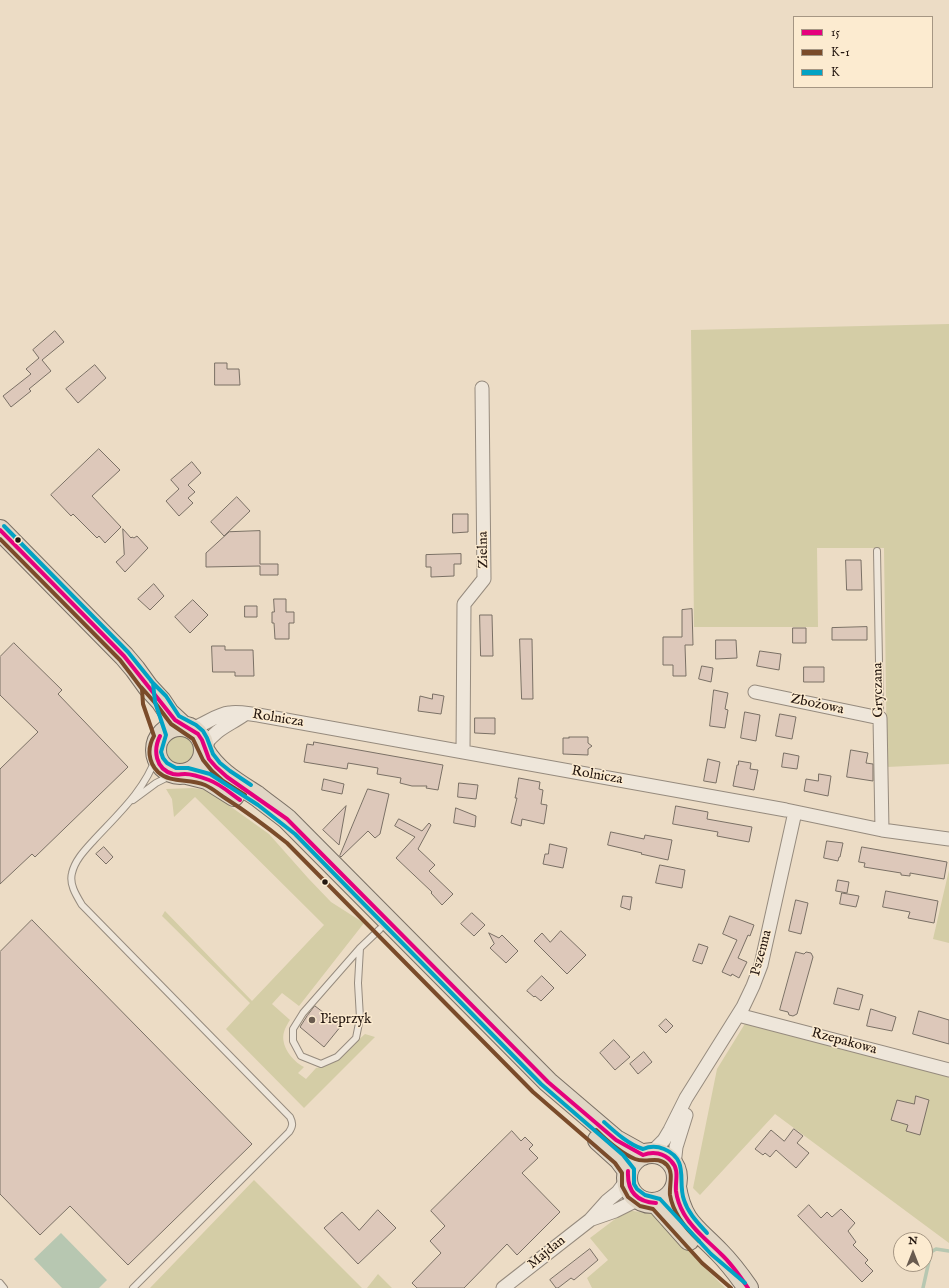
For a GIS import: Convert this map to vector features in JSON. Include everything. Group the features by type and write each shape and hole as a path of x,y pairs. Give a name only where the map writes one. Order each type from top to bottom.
{"main road":[{"path":"0,530 124,656 161,701 168,713 187,728 198,734 211,762 287,819 551,1085 616,1140 629,1148 647,1154 664,1156 674,1165 677,1174 676,1187 678,1201 684,1214 694,1229 718,1251 748,1288"},
{"path":"148,687 149,703 160,736"},
{"path":"187,728 170,728 160,736 155,748 156,757 163,768 181,774 207,779 267,818 291,839 537,1088 609,1150 628,1176 630,1189 647,1201 707,1260 730,1281 741,1288"},
{"path":"181,774 198,766 202,759 204,748"},
{"path":"628,1176 635,1160 647,1154"},
{"path":"647,1201 668,1198 676,1187"}],"street":[{"name":"Zielna","path":"463,752 464,604 484,579 482,388"},
{"name":"Zbożowa","path":"755,692 880,718"},
{"name":"Rolnicza","path":"187,728 202,726 228,713 238,712 795,812 882,830 949,839"},
{"name":"Rolnicza","path":"204,748 210,737 217,731 245,714"},
{"name":"Gryczana","path":"880,718 882,830"},
{"name":"Pszenna","path":"647,1154 664,1140 686,1098 738,1015 753,986 761,965 795,812"},
{"name":"Rzepakowa","path":"738,1015 949,1070"},
{"name":"Pszenna","path":"674,1165 676,1146 697,1081"},
{"name":"Majdan","path":"503,1288 590,1220 618,1192 628,1176"},
{"name":"Majdan","path":"590,1220 647,1201"}],"lane":[{"name":"Gryczana","path":"877,551 880,718"},
{"path":"133,1288 289,1132 293,1122 290,1117 82,904 74,891 72,874 78,859 127,804 149,775 156,757"},
{"path":"127,804 156,783 181,774"},
{"path":"360,948 358,983 360,1018 356,1038 337,1057 321,1064 301,1056 293,1041 293,1029 304,1013 360,948 380,929"},
{"path":"0,1283 4,1288"}],"shaded area":[{"path":"949,324 949,764 887,767 884,548 817,548 818,627 694,627 691,330"},
{"path":"182,735 193,739 197,750 193,761 182,765 171,761 167,750 171,739"},
{"path":"193,788 205,790 213,794 269,834 331,902 364,923 299,1006 282,993 272,1004 290,1020 283,1037 285,1047 291,1057 304,1067 298,1073 306,1079 316,1068 325,1066 335,1061 365,1034 375,1037 304,1108 226,1029 250,1003 162,916 165,911 252,1001 324,925 195,797 174,817 172,799 166,789"},
{"path":"949,870 949,943 933,939"},
{"path":"746,1022 949,1076 949,1243 775,1114 700,1195 693,1188 717,1069"},
{"path":"254,1180 362,1288 150,1288"},
{"path":"627,1210 652,1214 725,1288 592,1288 587,1278 608,1260 590,1238"},
{"path":"61,1233 107,1280 99,1288 62,1288 34,1259"},
{"path":"378,1274 392,1288 367,1288"}],"building":[{"path":"55,331 64,342 42,360 51,371 29,389 31,391 11,407 3,396 31,374 26,369 39,358 33,350"},
{"path":"215,363 227,363 227,369 239,369 240,385 215,385"},
{"path":"95,365 106,378 78,403 66,389"},
{"path":"99,449 120,470 92,496 121,527 105,543 99,536 97,538 73,514 71,516 51,495"},
{"path":"192,462 201,473 188,485 195,492 188,498 193,503 179,516 166,501 179,489 171,480"},
{"path":"237,497 250,511 224,536 211,522"},
{"path":"453,514 468,514 468,532 453,533"},
{"path":"123,529 131,538 137,536 148,548 125,572 116,562 124,555"},
{"path":"260,531 260,564 278,564 278,575 260,575 260,566 206,567 206,553 229,532"},
{"path":"461,554 461,564 454,564 454,576 431,577 431,567 426,567 426,555"},
{"path":"846,560 861,560 862,590 847,590"},
{"path":"154,584 164,596 150,610 138,599"},
{"path":"274,599 286,599 286,612 294,612 294,623 289,623 289,639 275,639 274,623 272,623"},
{"path":"193,600 208,615 190,633 175,617"},
{"path":"245,606 257,606 257,617 245,617"},
{"path":"692,609 693,645 685,645 686,676 673,676 673,665 663,665 663,637 682,637 682,610"},
{"path":"480,615 492,615 493,656 481,656"},
{"path":"867,627 867,640 832,640 832,628"},
{"path":"793,628 806,628 806,643 793,643"},
{"path":"520,639 532,639 533,699 522,699"},
{"path":"716,640 736,640 737,658 716,659"},
{"path":"14,643 62,690 58,694 128,767 35,857 32,854 0,884 0,769 38,732 0,695 0,657"},
{"path":"212,646 225,646 225,650 253,650 254,676 235,676 235,672 213,672"},
{"path":"760,651 781,654 779,670 757,666"},
{"path":"702,666 713,668 711,682 699,679"},
{"path":"804,667 824,667 824,682 804,682"},
{"path":"714,690 728,693 725,709 728,710 725,728 710,726"},
{"path":"433,694 444,696 441,714 418,711 420,696 432,699"},
{"path":"745,712 760,715 756,741 741,738"},
{"path":"780,714 796,717 792,739 776,736"},
{"path":"475,718 495,718 495,734 475,733"},
{"path":"588,737 588,743 592,746 588,749 588,755 563,754 563,738"},
{"path":"314,742 443,765 438,790 426,788 427,786 412,786 400,783 401,778 377,774 378,768 348,763 347,769 304,762 307,744 313,745"},
{"path":"851,750 868,753 866,763 873,764 873,781 847,777"},
{"path":"784,753 799,756 797,769 782,767"},
{"path":"708,759 720,762 716,783 704,781"},
{"path":"739,761 751,763 750,769 758,770 754,790 733,786"},
{"path":"819,774 831,776 828,796 804,791 806,779 818,781"},
{"path":"519,778 540,782 539,789 543,790 541,804 547,805 544,824 522,819 521,826 511,823 517,798 515,798"},
{"path":"324,779 344,784 342,794 322,790"},
{"path":"459,783 478,785 476,799 458,797"},
{"path":"368,789 389,794 380,834 375,838 368,831 341,857 340,856"},
{"path":"346,806 339,845 323,830"},
{"path":"676,806 708,812 707,819 752,827 749,842 717,836 718,832 673,824"},
{"path":"456,808 476,816 475,827 454,823"},
{"path":"399,819 422,831 429,823 431,825 418,849 435,865 429,871 453,894 442,905 431,893 432,892 396,858 415,837 395,826"},
{"path":"611,832 644,839 645,835 672,840 668,860 608,845"},
{"path":"827,841 843,843 838,861 824,858"},
{"path":"550,844 567,848 563,868 543,864 545,854 548,854"},
{"path":"104,847 113,857 106,864 96,854"},
{"path":"862,847 947,862 944,879 910,873 910,876 901,875 901,873 864,867 865,863 859,862"},
{"path":"660,865 685,870 682,888 656,883"},
{"path":"838,880 849,882 847,893 836,891"},
{"path":"886,891 938,901 934,923 908,918 910,912 883,907"},
{"path":"842,893 859,896 856,907 840,904"},
{"path":"623,896 632,897 630,910 621,907"},
{"path":"796,900 808,903 801,934 789,931"},
{"path":"472,913 485,925 474,936 461,924"},
{"path":"730,916 754,925 738,958 747,962 739,978 732,974 731,976 722,972 737,940 723,934"},
{"path":"32,920 252,1144 128,1265 70,1206 40,1235 0,1194 0,952"},
{"path":"561,931 586,955 567,974 534,941 542,933 550,942"},
{"path":"489,933 499,938 502,935 518,951 506,963 490,948 494,944"},
{"path":"699,944 708,947 702,964 693,961"},
{"path":"796,952 804,954 806,952 811,953 813,957 797,1014 793,1016 789,1015 788,1012 780,1010"},
{"path":"542,976 554,988 541,1001 527,991"},
{"path":"838,988 863,995 859,1010 834,1004"},
{"path":"315,1006 341,1026 324,1047 300,1027"},
{"path":"871,1009 896,1017 892,1031 867,1026"},
{"path":"919,1011 949,1020 949,1044 913,1034"},
{"path":"666,1019 673,1026 666,1033 659,1026"},
{"path":"614,1040 630,1057 615,1070 600,1053"},
{"path":"644,1052 652,1062 638,1074 630,1064"},
{"path":"916,1096 929,1100 920,1135 906,1131 908,1125 891,1120 897,1100 914,1104"},
{"path":"794,1129 803,1136 797,1143 809,1153 796,1168 776,1150 770,1157 765,1153 763,1155 755,1149 771,1130 784,1141"},
{"path":"512,1131 521,1141 525,1137 533,1145 529,1149 538,1158 522,1173 560,1212 517,1255 507,1244 464,1288 417,1288 412,1283 441,1253 430,1241 445,1226 431,1211"},
{"path":"809,1205 821,1218 827,1212 832,1217 841,1209 855,1223 848,1231 856,1242 853,1245 868,1260 865,1263 873,1271 862,1282 798,1216"},
{"path":"378,1210 396,1228 358,1264 324,1228 342,1212 359,1230"},
{"path":"590,1249 598,1260 574,1280 571,1278 556,1288 550,1280"}],"waterway":[{"path":"923,1288 931,1252 936,1249 949,1251"}],"transit line":[{"name":"K","path":"4,526 128,652 153,683 155,702 166,735 161,752 167,763 176,768 188,768 210,774 258,805 295,834 541,1084 623,1155 634,1169 634,1184 637,1189 645,1195 660,1199 711,1254 745,1283"},
{"name":"15","path":"0,530 124,656 175,720 198,734 202,740 209,759 216,767 227,777 287,819 548,1082 616,1140 643,1155"},
{"name":"K-1","path":"0,539 120,660 142,689 143,704 154,736 150,745 150,759 158,772 163,776 174,780 199,783 208,786 249,814 287,843 533,1092 615,1163 622,1173 622,1186 628,1197 640,1206 653,1209 702,1263 731,1288"},
{"name":"K","path":"151,681 166,696 179,716 196,725 203,731 213,754 220,763 251,785"},
{"name":"K-1","path":"141,687 171,724 193,739 203,760 212,771 223,781 245,795"},
{"name":"15","path":"160,736 156,753 162,768 173,774 185,774 209,780 221,786 240,800"},
{"name":"K","path":"604,1122 622,1138 638,1147 643,1149 651,1147 661,1148 672,1154 677,1159 680,1165 682,1193 686,1205 694,1218 707,1233"},
{"name":"K-1","path":"596,1130 614,1146 635,1159 644,1161 656,1160 667,1165 671,1179 670,1195 674,1208 685,1226 699,1241"},
{"name":"15","path":"643,1155 651,1153 662,1155 674,1164 676,1172 676,1194 684,1214 696,1230 729,1262 748,1288"},
{"name":"15","path":"628,1171 629,1184 634,1194 638,1198 656,1203"}],"place":[{"name":"Pieprzyk","path":"312,1020"}]}
